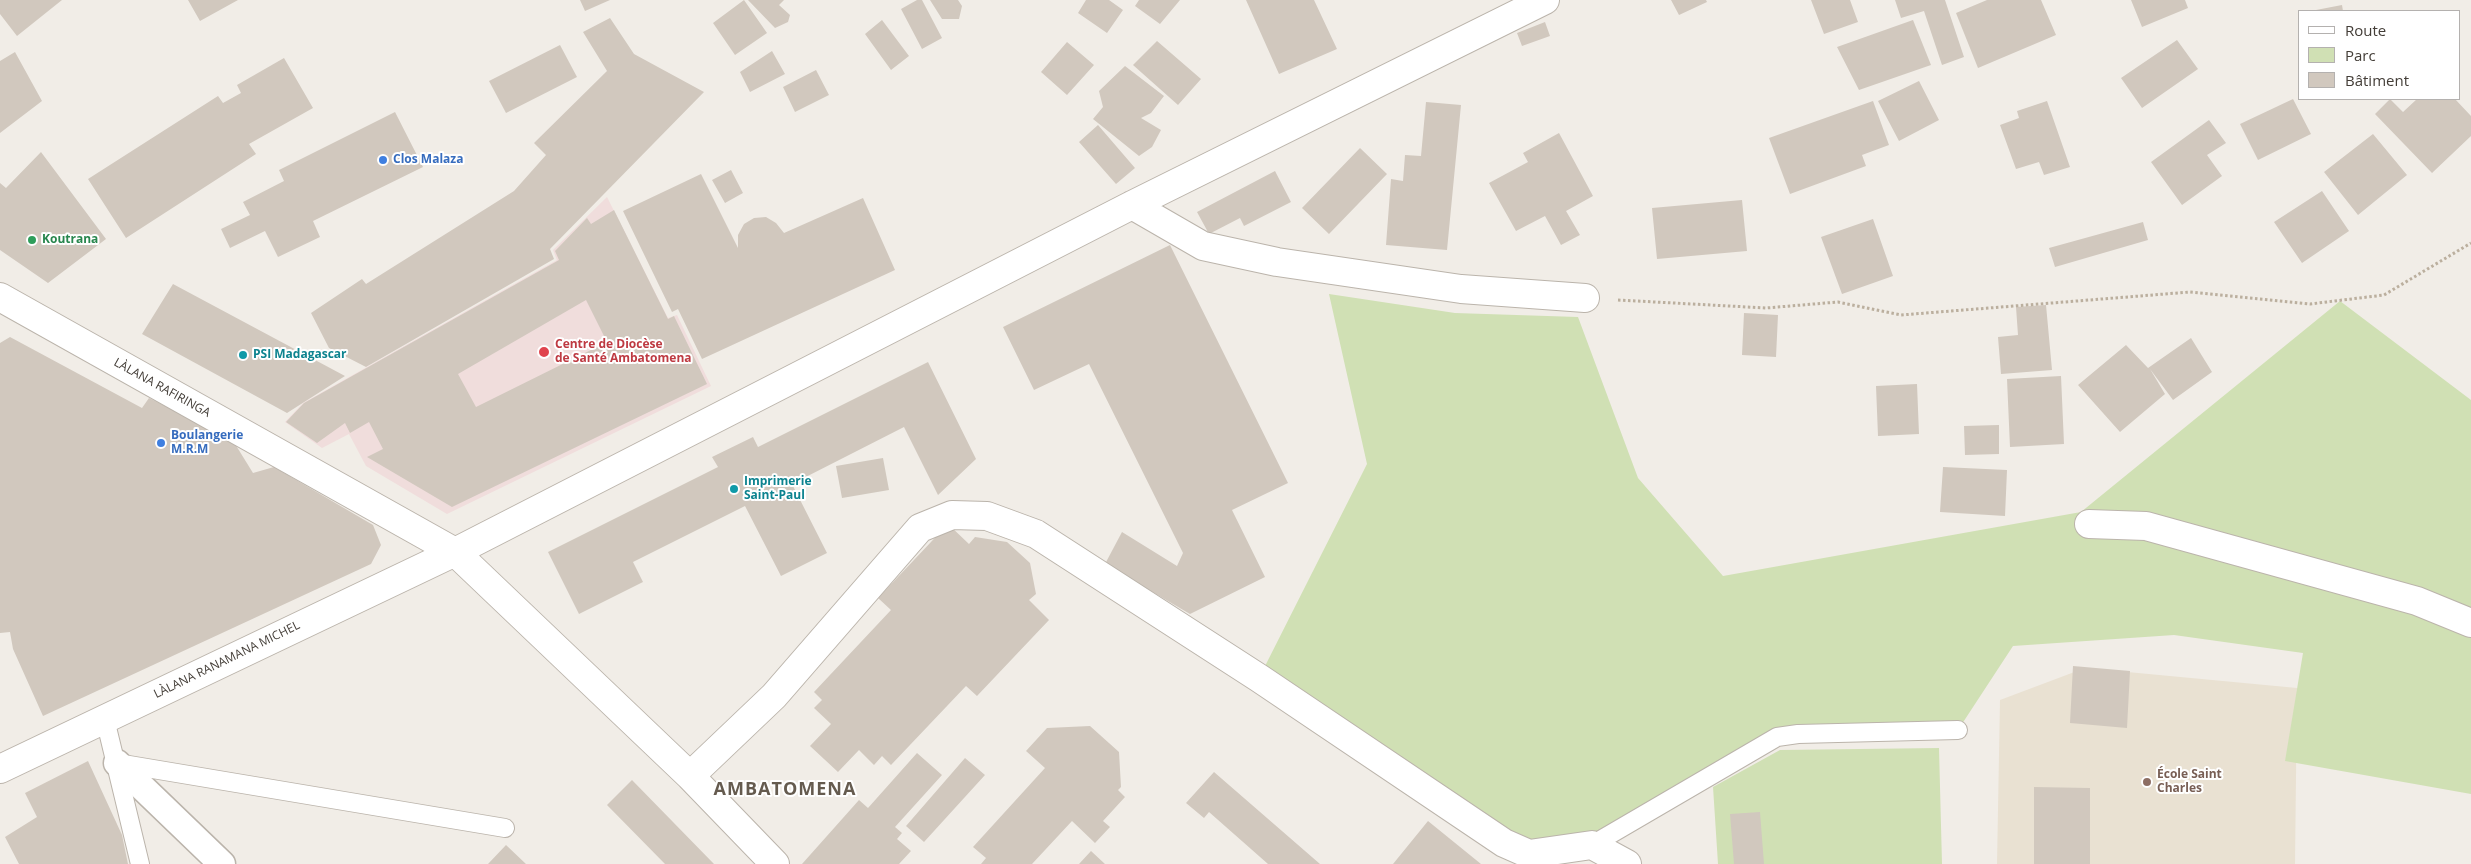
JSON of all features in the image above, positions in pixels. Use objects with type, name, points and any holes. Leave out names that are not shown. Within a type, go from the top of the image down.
[{"type":"street","name":"LÀLANA RANAMANA MICHEL","points":[[0,769],[455,552],[1132,205],[1545,0]]},
{"type":"street","points":[[1132,205],[1203,246],[1277,262],[1461,289],[1585,298]]},
{"type":"street","name":"LÀLANA RAFIRINGA","points":[[0,297],[455,552],[690,776],[775,864]]},
{"type":"street","points":[[690,776],[774,696],[920,528],[952,515],[987,516],[1036,534],[1259,678],[1504,843],[1535,859],[1592,845],[1627,864]]},
{"type":"street","points":[[2089,524],[2146,526],[2417,600],[2471,623]]},
{"type":"street","points":[[117,763],[222,864]]},
{"type":"lane","points":[[105,719],[140,864]]},
{"type":"lane","points":[[1592,845],[1777,737],[1798,734],[1958,730]]},
{"type":"lane","points":[[117,763],[505,828]]},
{"type":"path","points":[[1585,298],[1766,308],[1838,302],[1901,315],[2190,292],[2310,304],[2384,295],[2471,243]]},
{"type":"shaded area","name":"Centre de Diocèse de Santé Ambatomena","points":[[607,197],[668,318],[677,315],[711,386],[447,514],[366,466],[349,434],[322,448],[285,422],[303,403],[557,260],[553,250]]},
{"type":"shaded area","name":"École Saint Charles","points":[[2085,668],[2297,688],[2295,864],[1997,864],[2000,700]]},
{"type":"green space","points":[[1329,294],[1455,313],[1578,317],[1638,478],[1723,576],[2081,512],[2340,301],[2471,400],[2471,794],[2285,761],[2303,653],[2174,635],[2013,646],[1958,730],[1800,734],[1592,845],[1529,854],[1259,678],[1367,464]]},
{"type":"green space","points":[[1939,748],[1942,864],[1718,864],[1713,787],[1780,750]]},
{"type":"building","points":[[0,0],[62,0],[17,36],[0,14]]},
{"type":"building","points":[[188,0],[238,0],[200,21]]},
{"type":"building","points":[[580,0],[610,0],[585,11]]},
{"type":"building","points":[[744,0],[767,33],[735,55],[713,23]]},
{"type":"building","points":[[748,0],[784,0],[779,5],[790,15],[788,22],[775,28]]},
{"type":"building","points":[[917,0],[922,0],[942,38],[922,49],[901,9]]},
{"type":"building","points":[[930,0],[958,0],[962,6],[959,19],[942,19]]},
{"type":"building","points":[[1086,0],[1109,0],[1123,10],[1107,33],[1078,13]]},
{"type":"building","points":[[1139,0],[1180,0],[1160,24],[1135,6]]},
{"type":"building","points":[[1246,0],[1314,0],[1337,49],[1279,74]]},
{"type":"building","points":[[1671,0],[1706,0],[1707,2],[1679,15]]},
{"type":"building","points":[[1811,0],[1850,0],[1858,22],[1824,34]]},
{"type":"building","points":[[1895,0],[1945,0],[1964,57],[1942,65],[1924,11],[1901,18]]},
{"type":"building","points":[[1987,0],[2041,0],[2056,35],[1978,68],[1956,13]]},
{"type":"building","points":[[2131,0],[2185,0],[2188,8],[2142,27]]},
{"type":"building","points":[[2342,5],[2343,10],[2316,10]]},
{"type":"building","points":[[610,18],[634,54],[704,92],[550,249],[554,259],[366,367],[329,348],[311,313],[362,279],[366,284],[514,191],[546,155],[534,143],[607,71],[583,32]]},
{"type":"building","points":[[882,20],[909,56],[891,70],[865,34]]},
{"type":"building","points":[[1913,20],[1931,65],[1859,90],[1837,47]]},
{"type":"building","points":[[1545,22],[1550,36],[1522,46],[1517,33]]},
{"type":"building","points":[[2177,40],[2198,69],[2142,108],[2121,78]]},
{"type":"building","points":[[1157,41],[1201,79],[1178,105],[1133,65]]},
{"type":"building","points":[[1067,42],[1094,65],[1067,95],[1041,72]]},
{"type":"building","points":[[560,45],[577,77],[506,113],[489,81]]},
{"type":"building","points":[[772,51],[785,74],[750,92],[740,72]]},
{"type":"building","points":[[15,52],[42,101],[0,133],[0,61]]},
{"type":"building","points":[[284,58],[313,108],[249,144],[256,154],[126,238],[88,179],[218,96],[223,103],[241,93],[237,85]]},
{"type":"building","points":[[1125,66],[1164,96],[1151,113],[1141,118],[1161,130],[1152,147],[1139,156],[1093,119],[1103,107],[1099,91]]},
{"type":"building","points":[[816,70],[829,95],[795,112],[783,87]]},
{"type":"building","points":[[1919,81],[1939,120],[1899,141],[1878,101]]},
{"type":"building","points":[[2293,99],[2311,134],[2258,160],[2240,124]]},
{"type":"building","points":[[2389,100],[2403,112],[2416,100],[2456,100],[2471,116],[2471,136],[2432,173],[2375,114]]},
{"type":"building","points":[[1873,101],[1889,145],[1862,155],[1866,166],[1790,194],[1769,138]]},
{"type":"building","points":[[2047,101],[2070,167],[2044,175],[2039,162],[2016,169],[2000,125],[2019,118],[2017,111]]},
{"type":"building","points":[[1426,102],[1461,105],[1447,250],[1386,245],[1391,179],[1403,181],[1405,155],[1421,156]]},
{"type":"building","points":[[395,112],[423,167],[313,221],[320,237],[278,257],[265,231],[230,248],[221,229],[250,215],[243,202],[284,181],[279,170]]},
{"type":"building","points":[[2209,120],[2226,143],[2207,155],[2222,176],[2182,205],[2151,162]]},
{"type":"building","points":[[1098,125],[1135,168],[1116,184],[1079,142]]},
{"type":"building","points":[[1559,133],[1593,196],[1566,211],[1580,235],[1561,245],[1545,216],[1516,231],[1489,183],[1528,162],[1523,153]]},
{"type":"building","points":[[2373,134],[2407,175],[2358,215],[2324,172]]},
{"type":"building","points":[[1360,148],[1387,174],[1329,234],[1302,208]]},
{"type":"building","points":[[41,152],[106,239],[48,283],[0,250],[0,183],[6,188]]},
{"type":"building","points":[[731,170],[743,193],[725,203],[712,180]]},
{"type":"building","points":[[1275,171],[1291,202],[1244,226],[1240,218],[1209,234],[1197,212]]},
{"type":"building","points":[[701,174],[738,248],[738,235],[744,224],[754,218],[766,217],[776,223],[784,233],[863,198],[895,270],[702,359],[678,309],[672,312],[623,211]]},
{"type":"building","points":[[2322,191],[2349,231],[2302,263],[2274,222]]},
{"type":"building","points":[[1742,200],[1747,251],[1657,259],[1652,208]]},
{"type":"building","name":"Centre de Diocèse de Santé Ambatomena","points":[[614,210],[668,319],[674,316],[707,384],[452,507],[367,457],[383,449],[369,422],[350,433],[345,423],[317,443],[286,422],[304,403],[559,260],[555,251],[587,218],[591,224]],"holes":[[[586,300],[607,342],[476,407],[458,374]]]},
{"type":"building","points":[[1873,219],[1893,276],[1842,294],[1821,237]]},
{"type":"building","points":[[2143,222],[2148,240],[2055,267],[2049,248]]},
{"type":"building","points":[[1170,245],[1288,483],[1232,510],[1265,577],[1190,614],[1105,564],[1122,532],[1177,566],[1183,553],[1089,364],[1034,390],[1003,327]]},
{"type":"building","name":"PSI Madagascar","points":[[173,284],[345,376],[287,413],[142,334]]},
{"type":"building","points":[[2046,305],[2052,370],[2001,374],[1998,337],[2018,335],[2016,307]]},
{"type":"building","points":[[1744,313],[1778,315],[1776,357],[1742,355]]},
{"type":"building","points":[[10,337],[142,408],[149,398],[232,439],[253,473],[274,467],[373,525],[381,545],[371,564],[43,716],[13,649],[10,632],[0,633],[0,343]]},
{"type":"building","points":[[2191,338],[2212,372],[2173,400],[2150,369],[2165,394],[2120,432],[2078,385],[2126,345],[2148,368]]},
{"type":"building","name":"Imprimerie Saint-Paul","points":[[928,362],[976,459],[938,495],[904,427],[792,484],[827,553],[781,576],[745,506],[633,562],[643,582],[579,614],[548,552],[718,467],[712,457],[753,437],[758,447]]},
{"type":"building","points":[[2061,376],[2064,444],[2010,447],[2007,379]]},
{"type":"building","points":[[1917,384],[1919,434],[1878,436],[1876,386]]},
{"type":"building","points":[[1999,425],[1999,454],[1965,455],[1964,426]]},
{"type":"building","points":[[883,458],[889,490],[842,498],[836,466]]},
{"type":"building","points":[[1943,467],[2007,470],[2005,516],[1940,512]]},
{"type":"building","points":[[948,524],[969,544],[975,537],[1007,542],[1030,563],[1036,594],[1029,600],[1049,620],[977,696],[966,686],[891,765],[882,756],[874,765],[859,750],[838,772],[810,746],[831,724],[814,708],[822,700],[814,692],[891,610],[878,598]]},
{"type":"building","points":[[2073,666],[2130,671],[2127,728],[2070,723]]},
{"type":"building","points":[[1090,726],[1119,752],[1121,787],[1118,790],[1125,797],[1103,821],[1110,827],[1095,843],[1072,821],[1032,864],[981,864],[986,858],[973,847],[1045,768],[1026,751],[1047,728]]},
{"type":"building","points":[[917,753],[942,775],[895,827],[902,833],[897,839],[911,851],[899,864],[802,864],[859,800],[868,808]]},
{"type":"building","points":[[965,758],[985,775],[924,842],[906,826]]},
{"type":"building","points":[[88,761],[122,835],[128,864],[19,864],[5,837],[37,817],[25,793]]},
{"type":"building","points":[[1214,772],[1320,864],[1268,864],[1209,812],[1204,818],[1186,803]]},
{"type":"building","points":[[632,780],[714,864],[665,864],[607,805]]},
{"type":"building","points":[[2034,787],[2090,788],[2090,864],[2034,864]]},
{"type":"building","points":[[1760,812],[1764,864],[1734,864],[1730,814]]},
{"type":"building","points":[[1428,821],[1481,864],[1393,864]]},
{"type":"building","points":[[506,845],[526,864],[488,864]]},
{"type":"building","points":[[1091,851],[1105,864],[1079,864]]},
{"type":"place","name":"Clos Malaza","points":[[383,160]]},
{"type":"place","name":"Koutrana","points":[[32,240]]},
{"type":"place","name":"Centre de Diocèse de Santé Ambatomena","points":[[544,352]]},
{"type":"place","name":"PSI Madagascar","points":[[243,355]]},
{"type":"place","name":"Boulangerie M.R.M","points":[[161,443]]},
{"type":"place","name":"Imprimerie Saint-Paul","points":[[734,489]]},
{"type":"place","name":"École Saint Charles","points":[[2147,782]]},
{"type":"district","name":"AMBATOMENA","points":[[785,790]]}]
